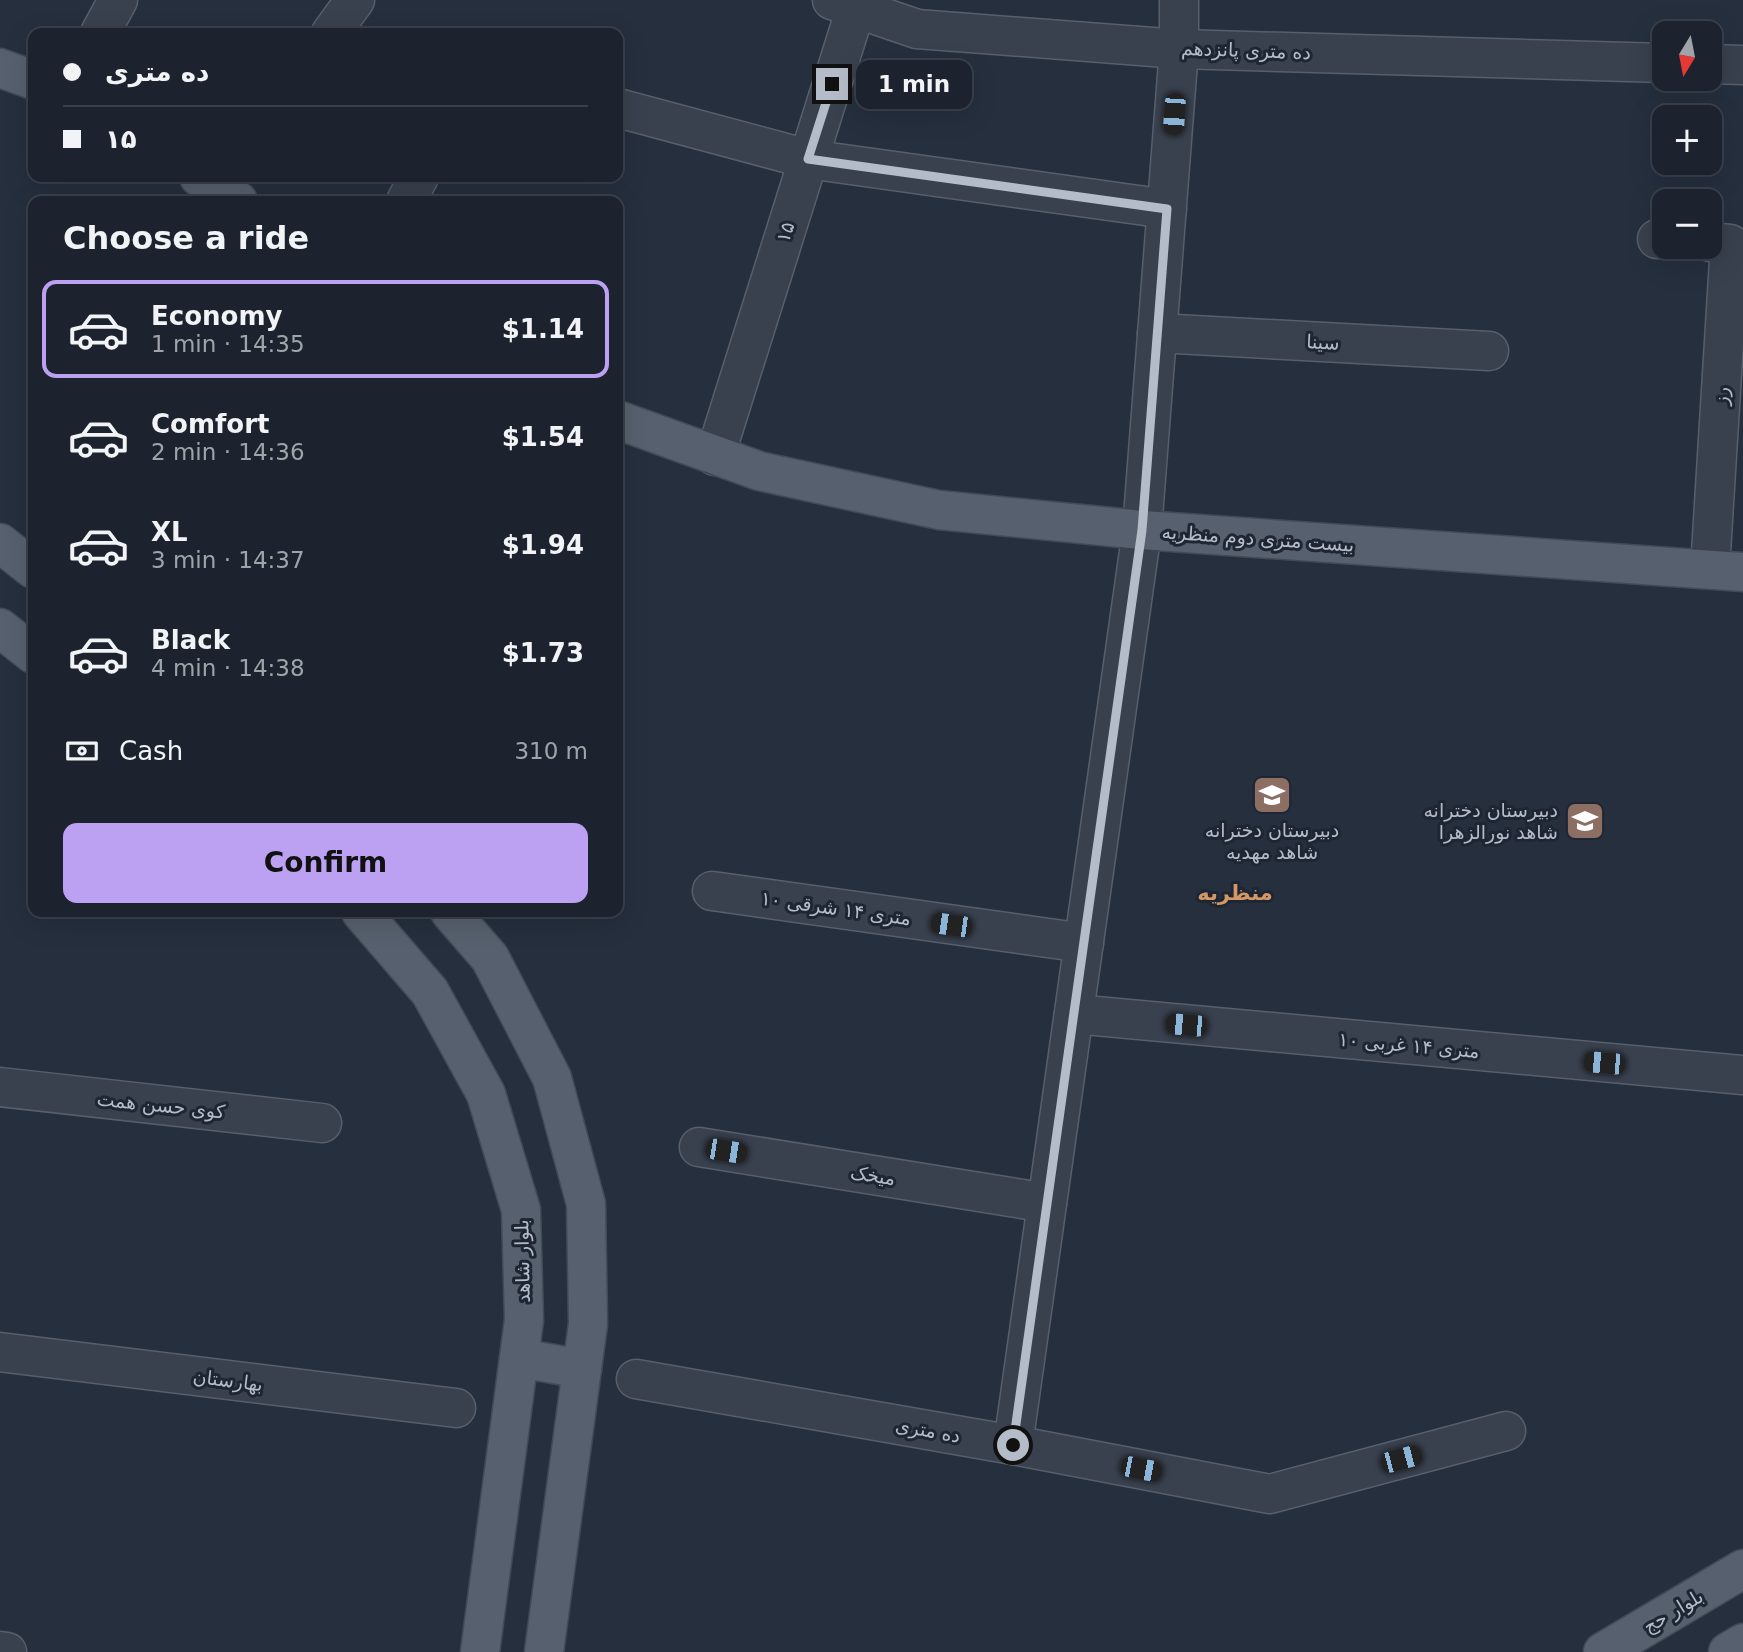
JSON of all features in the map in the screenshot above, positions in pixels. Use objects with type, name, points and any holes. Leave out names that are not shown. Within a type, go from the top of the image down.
[{"type":"main road","points":[[0,68],[28,78]]},
{"type":"main road","points":[[207,182],[230,196]]},
{"type":"main road","name":"بیست متری دوم منظریه","points":[[623,422],[759,471],[939,510],[1142,530],[1727,570]]},
{"type":"main road","points":[[0,543],[28,565]]},
{"type":"main road","points":[[0,628],[28,650]]},
{"type":"main road","name":"بلوار شاهد","points":[[365,917],[430,992],[486,1094],[521,1210],[524,1320],[480,1652]]},
{"type":"main road","points":[[454,917],[490,958],[552,1078],[586,1204],[588,1325],[544,1652]]},
{"type":"main road","points":[[519,1359],[582,1369]]},
{"type":"main road","name":"بلوار حج","points":[[1603,1652],[1743,1569]]},
{"type":"main road","points":[[1728,1652],[1743,1643]]},
{"type":"street","points":[[103,28],[118,0]]},
{"type":"street","points":[[335,28],[355,0]]},
{"type":"street","points":[[1013,1445],[1142,530],[1179,49],[1179,0]]},
{"type":"street","name":"ده متری پانزدهم","points":[[844,4],[917,29],[1179,49],[1652,62]]},
{"type":"street","name":"۱۵","points":[[715,456],[808,159],[844,4]]},
{"type":"street","points":[[1722,64],[1743,65]]},
{"type":"street","points":[[623,109],[808,159],[1167,209]]},
{"type":"street","name":"رز","points":[[1722,243],[1730,244],[1732,391],[1727,570]]},
{"type":"street","name":"سینا","points":[[1157,333],[1489,351]]},
{"type":"street","name":"۱۰ متری ۱۴ شرقی","points":[[712,891],[1084,943]]},
{"type":"street","name":"۱۰ متری ۱۴ غربی","points":[[1074,1014],[1743,1075]]},
{"type":"street","name":"کوی حسن همت","points":[[0,1087],[322,1123]]},
{"type":"street","name":"میخک","points":[[699,1147],[1047,1203]]},
{"type":"street","name":"بهارستان","points":[[0,1352],[456,1408]]},
{"type":"street","name":"ده متری","points":[[636,1378],[1270,1494],[1506,1432]]},
{"type":"street","points":[[0,1651],[7,1652]]},
{"type":"place","name":"دبیرستان دخترانه شاهد مهدیه","points":[[1272,795]]},
{"type":"place","name":"دبیرستان دخترانه شاهد نورالزهرا","points":[[1585,821]]},
{"type":"district","name":"منظریه","points":[[1235,893]]},
{"type":"route","points":[[832,84],[808,159],[1167,209],[1142,530],[1013,1445]]}]
